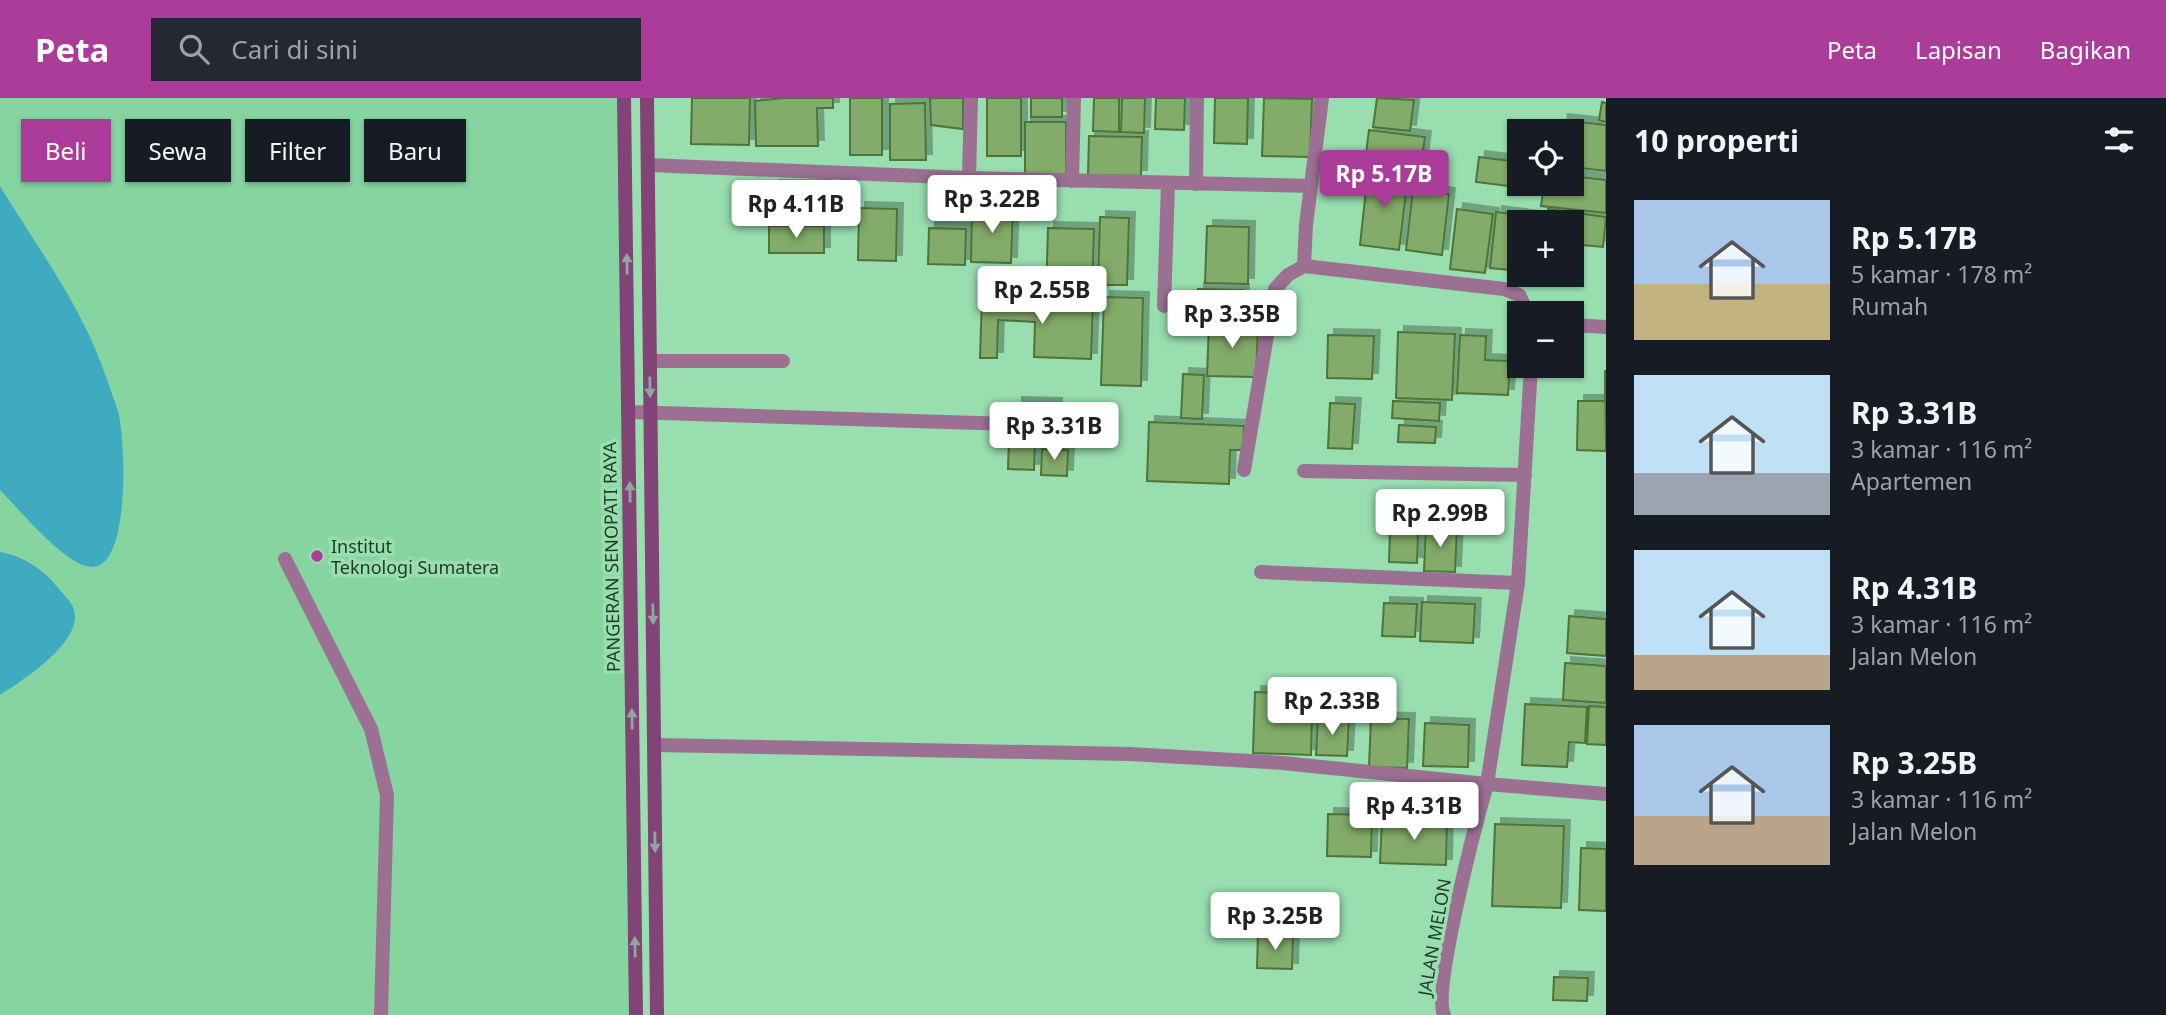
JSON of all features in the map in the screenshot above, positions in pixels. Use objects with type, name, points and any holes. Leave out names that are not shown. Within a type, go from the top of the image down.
[{"type":"street","name":"PANGERAN SENOPATI RAYA","points":[[624,98],[636,1015]]},
{"type":"street","points":[[647,98],[657,1015]]},
{"type":"street","points":[[969,178],[971,98]]},
{"type":"street","points":[[1072,181],[1074,98]]},
{"type":"street","points":[[1196,184],[1197,98]]},
{"type":"street","points":[[1304,266],[1322,98]]},
{"type":"street","points":[[648,165],[969,178],[1311,186]]},
{"type":"street","points":[[1164,306],[1168,184]]},
{"type":"street","points":[[1244,470],[1275,289],[1288,275],[1304,266],[1504,289],[1519,295],[1522,301]]},
{"type":"street","points":[[1584,326],[1606,327]]},
{"type":"street","points":[[650,361],[783,361]]},
{"type":"street","name":"JALAN MELON","points":[[1444,1015],[1441,994],[1456,908],[1487,784],[1518,583],[1530,378]]},
{"type":"street","points":[[629,412],[1040,425]]},
{"type":"street","points":[[1304,471],[1525,475]]},
{"type":"street","points":[[285,559],[371,729],[387,794],[381,1015]]},
{"type":"street","points":[[1261,572],[1518,583]]},
{"type":"street","points":[[654,745],[1130,754],[1283,763],[1606,794]]},
{"type":"shaded area","name":"Institut Teknologi Sumatera","points":[[0,98],[629,98],[641,1015],[0,1015]]},
{"type":"water","points":[[0,186],[79,314],[117,408],[123,469],[120,523],[114,545],[105,561],[93,567],[82,565],[57,548],[0,490]]},
{"type":"water","points":[[0,552],[24,560],[53,581],[71,604],[74,622],[61,647],[49,659],[0,695]]},
{"type":"building","points":[[692,98],[750,98],[749,145],[691,144]]},
{"type":"building","points":[[833,98],[833,108],[817,108],[818,146],[756,146],[755,101]]},
{"type":"building","points":[[850,98],[882,98],[882,155],[850,155]]},
{"type":"building","points":[[930,98],[963,98],[963,129],[931,125]]},
{"type":"building","points":[[987,98],[1021,98],[1021,156],[987,156]]},
{"type":"building","points":[[1031,98],[1062,98],[1062,117],[1031,117]]},
{"type":"building","points":[[1094,98],[1119,98],[1119,132],[1093,131]]},
{"type":"building","points":[[1122,98],[1145,98],[1144,133],[1121,132]]},
{"type":"building","points":[[1156,98],[1185,98],[1184,130],[1155,129]]},
{"type":"building","points":[[1215,98],[1248,98],[1247,144],[1214,143]]},
{"type":"building","points":[[1264,98],[1312,99],[1310,157],[1262,156]]},
{"type":"building","points":[[1377,98],[1414,100],[1410,131],[1373,127]]},
{"type":"building","points":[[1602,102],[1606,103],[1606,122],[1599,120]]},
{"type":"building","points":[[925,103],[926,160],[890,160],[890,104]]},
{"type":"building","points":[[1025,122],[1066,122],[1066,175],[1025,175]]},
{"type":"building","points":[[1584,122],[1606,125],[1606,171],[1584,168]]},
{"type":"building","points":[[1369,130],[1425,137],[1420,174],[1364,168]]},
{"type":"building","points":[[1089,136],[1142,137],[1141,176],[1088,175]]},
{"type":"building","points":[[1479,157],[1507,160],[1507,186],[1476,182]]},
{"type":"building","points":[[1368,171],[1408,176],[1399,250],[1360,245]]},
{"type":"building","points":[[1584,177],[1606,180],[1606,213],[1541,206],[1542,196],[1584,196]]},
{"type":"building","points":[[773,186],[825,186],[825,217],[773,217]]},
{"type":"building","points":[[1413,190],[1449,194],[1442,255],[1406,250]]},
{"type":"building","points":[[972,207],[1013,208],[1011,263],[971,262]]},
{"type":"building","points":[[859,208],[897,209],[896,261],[858,260]]},
{"type":"building","points":[[1457,209],[1493,214],[1485,273],[1450,269]]},
{"type":"building","points":[[1496,212],[1507,213],[1507,270],[1490,268]]},
{"type":"building","points":[[1584,214],[1606,217],[1603,247],[1584,245]]},
{"type":"building","points":[[1100,217],[1129,218],[1127,285],[1098,285]]},
{"type":"building","points":[[769,226],[824,226],[824,253],[769,253]]},
{"type":"building","points":[[1207,226],[1249,227],[1248,284],[1205,283]]},
{"type":"building","points":[[929,228],[966,229],[965,265],[928,264]]},
{"type":"building","points":[[1048,228],[1094,229],[1092,296],[1046,295]]},
{"type":"building","points":[[1198,289],[1243,290],[1242,318],[1197,316]]},
{"type":"building","points":[[1104,297],[1143,298],[1141,386],[1101,385]]},
{"type":"building","points":[[982,298],[1093,301],[1091,359],[1034,357],[1035,322],[998,320],[997,358],[980,358]]},
{"type":"building","points":[[1209,323],[1258,325],[1256,377],[1207,376]]},
{"type":"building","points":[[1398,332],[1455,334],[1452,400],[1396,398]]},
{"type":"building","points":[[1328,335],[1374,336],[1372,379],[1327,378]]},
{"type":"building","points":[[1460,335],[1486,336],[1485,360],[1507,361],[1508,395],[1457,393]]},
{"type":"building","points":[[1605,370],[1606,451],[1577,450],[1578,401],[1605,401]]},
{"type":"building","points":[[1183,374],[1204,375],[1202,419],[1181,418]]},
{"type":"building","points":[[1393,401],[1440,403],[1439,421],[1392,418]]},
{"type":"building","points":[[1016,403],[1056,404],[1055,418],[1016,416]]},
{"type":"building","points":[[1330,403],[1355,404],[1352,449],[1328,448]]},
{"type":"building","points":[[1149,422],[1244,426],[1243,450],[1230,450],[1229,484],[1147,481]]},
{"type":"building","points":[[1399,425],[1436,427],[1435,443],[1398,442]]},
{"type":"building","points":[[1009,439],[1035,440],[1034,470],[1008,469]]},
{"type":"building","points":[[1042,449],[1068,450],[1067,476],[1041,475]]},
{"type":"building","points":[[1426,525],[1457,527],[1455,572],[1424,571]]},
{"type":"building","points":[[1390,532],[1418,533],[1417,563],[1389,562]]},
{"type":"building","points":[[1422,602],[1475,604],[1473,643],[1420,641]]},
{"type":"building","points":[[1384,603],[1417,604],[1415,637],[1382,636]]},
{"type":"building","points":[[1569,616],[1606,619],[1606,656],[1567,653]]},
{"type":"building","points":[[1565,663],[1606,666],[1606,703],[1563,700]]},
{"type":"building","points":[[1255,692],[1302,694],[1301,715],[1312,716],[1311,755],[1253,753]]},
{"type":"building","points":[[1525,704],[1587,707],[1585,743],[1569,742],[1567,767],[1522,765]]},
{"type":"building","points":[[1589,706],[1606,707],[1606,745],[1587,744]]},
{"type":"building","points":[[1318,718],[1349,719],[1347,756],[1316,755]]},
{"type":"building","points":[[1371,718],[1409,719],[1407,768],[1369,767]]},
{"type":"building","points":[[1425,723],[1469,725],[1468,767],[1423,766]]},
{"type":"building","points":[[1328,814],[1372,815],[1371,857],[1327,856]]},
{"type":"building","points":[[1382,818],[1447,820],[1446,865],[1380,863]]},
{"type":"building","points":[[1495,824],[1564,826],[1561,908],[1492,906]]},
{"type":"building","points":[[1581,848],[1606,849],[1606,911],[1579,910]]},
{"type":"building","points":[[1258,934],[1293,936],[1292,969],[1257,968]]},
{"type":"building","points":[[1554,977],[1588,978],[1587,1001],[1553,1000]]},
{"type":"place","name":"Institut Teknologi Sumatera","points":[[317,556]]}]
